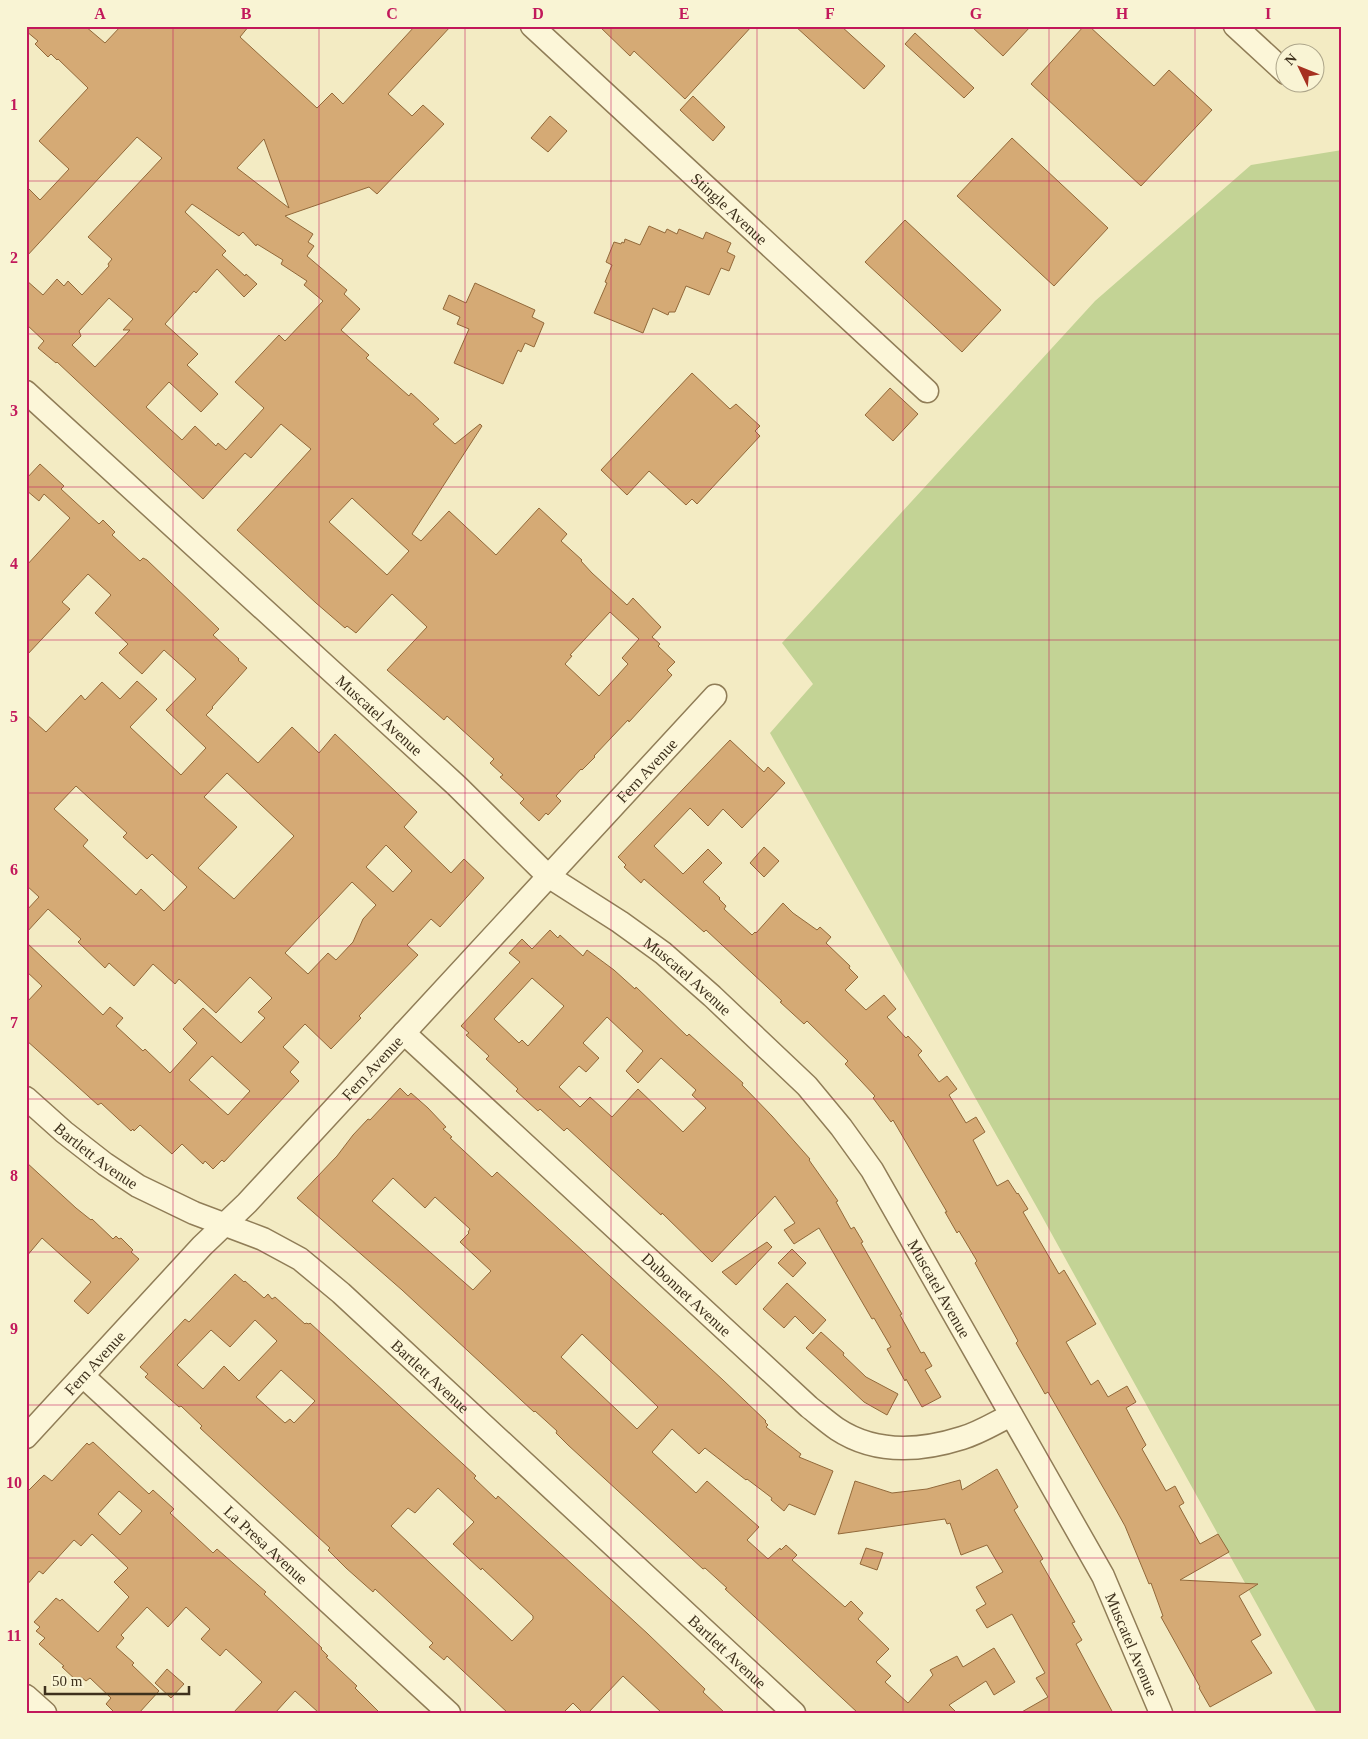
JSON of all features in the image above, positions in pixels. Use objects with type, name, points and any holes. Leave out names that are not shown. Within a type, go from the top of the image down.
[{"type":"street","name":"Stingle Avenue","points":[[532,26],[927,391]]},
{"type":"street","points":[[1235,26],[1276,64]]},
{"type":"street","name":"Muscatel Avenue","points":[[26,392],[457,786],[548,876],[620,922],[663,953],[712,996],[807,1086],[841,1126],[872,1170],[1103,1576],[1161,1713]]},
{"type":"street","name":"Fern Avenue","points":[[26,1437],[716,696]]},
{"type":"street","name":"Dubonnet Avenue","points":[[404,1032],[809,1407],[838,1430],[867,1442],[894,1449],[926,1448],[964,1438],[1011,1415]]},
{"type":"street","name":"Bartlett Avenue","points":[[26,1098],[77,1143],[138,1186],[194,1213],[258,1237],[300,1260],[341,1293],[794,1713]]},
{"type":"street","name":"La Presa Avenue","points":[[83,1376],[448,1713]]},
{"type":"street","points":[[26,1696],[45,1713]]},
{"type":"green space","points":[[1342,150],[1342,1713],[1317,1713],[1039,1211],[770,733],[813,684],[782,643],[1095,301],[1251,165]]},
{"type":"building","points":[[26,26],[85,26],[105,43],[121,26],[249,26],[240,37],[317,108],[332,93],[343,104],[415,26],[451,26],[388,94],[412,116],[423,105],[444,124],[377,194],[369,187],[285,216],[313,234],[308,242],[314,246],[307,256],[347,290],[344,294],[360,309],[341,330],[369,355],[366,358],[409,396],[411,393],[439,419],[433,424],[455,444],[480,424],[482,426],[412,534],[421,541],[449,511],[496,555],[539,508],[567,534],[561,541],[582,560],[592,573],[627,605],[633,598],[661,627],[652,637],[660,644],[658,646],[675,662],[667,670],[672,675],[556,796],[561,801],[548,815],[546,813],[539,821],[520,803],[524,799],[500,777],[503,775],[490,763],[494,759],[447,716],[444,720],[387,670],[427,627],[392,594],[356,633],[347,626],[345,628],[237,530],[311,449],[281,424],[251,458],[245,453],[203,499],[57,362],[38,348],[44,341],[26,324],[26,280],[43,295],[57,279],[64,286],[68,281],[82,295],[109,266],[108,264],[112,259],[88,237],[162,158],[137,137],[26,257],[26,186],[40,200],[69,169],[39,141],[88,88],[58,59],[51,54],[48,57],[35,44],[38,41],[26,31]],"holes":[[[264,139],[289,208],[237,168]],[[192,204],[239,236],[243,232],[256,246],[257,244],[283,260],[281,264],[307,281],[304,285],[323,301],[285,341],[279,335],[235,382],[264,408],[226,450],[218,443],[216,446],[195,426],[182,440],[146,407],[169,382],[201,412],[218,394],[187,365],[198,354],[165,324],[194,291],[196,293],[217,269],[244,297],[257,284],[222,255],[226,251],[185,212]],[[109,298],[133,319],[123,330],[130,330],[95,367],[72,345],[81,336],[79,331]],[[352,498],[409,551],[387,575],[329,522]],[[610,612],[639,639],[622,658],[628,664],[599,696],[565,664],[572,656],[570,655]]]},
{"type":"building","points":[[599,26],[752,26],[685,99],[634,51],[630,56]]},
{"type":"building","points":[[795,26],[841,26],[885,66],[864,89]]},
{"type":"building","points":[[971,26],[1031,26],[1003,56]]},
{"type":"building","points":[[1084,26],[1089,26],[1154,86],[1169,70],[1212,110],[1141,186],[1031,84]]},
{"type":"building","points":[[915,33],[974,88],[964,98],[905,44]]},
{"type":"building","points":[[693,96],[725,127],[713,141],[680,110]]},
{"type":"building","points":[[550,116],[567,131],[548,152],[531,138]]},
{"type":"building","points":[[1012,138],[1108,228],[1054,286],[957,196]]},
{"type":"building","points":[[905,220],[1001,310],[962,352],[865,262]]},
{"type":"building","points":[[649,226],[665,233],[667,229],[677,234],[679,229],[703,239],[706,232],[731,243],[727,252],[735,256],[729,271],[721,268],[709,295],[686,286],[675,312],[669,312],[668,315],[653,308],[643,333],[594,313],[607,283],[605,282],[612,265],[606,262],[614,242],[621,244],[622,242],[624,243],[625,239],[640,245]]},
{"type":"building","points":[[475,283],[535,310],[532,317],[544,323],[534,347],[525,343],[521,352],[518,350],[503,384],[454,363],[469,329],[457,324],[460,317],[443,309],[449,295],[466,303]]},
{"type":"building","points":[[692,373],[730,409],[736,404],[760,426],[755,431],[760,436],[697,504],[692,499],[686,505],[649,471],[627,495],[601,470]]},
{"type":"building","points":[[890,388],[918,414],[893,441],[865,415]]},
{"type":"building","points":[[40,464],[64,486],[61,489],[99,524],[103,520],[115,532],[112,535],[140,561],[143,558],[147,560],[219,629],[213,635],[247,668],[206,715],[258,763],[292,727],[319,753],[335,734],[417,812],[404,827],[451,873],[464,859],[484,878],[440,927],[431,919],[407,945],[418,955],[359,1016],[361,1018],[331,1049],[305,1024],[283,1047],[299,1062],[290,1072],[299,1081],[224,1162],[222,1160],[213,1169],[205,1161],[203,1164],[182,1144],[172,1154],[140,1125],[134,1131],[133,1129],[131,1131],[101,1103],[98,1105],[26,1040],[26,1003],[42,986],[26,971],[26,942],[103,1015],[110,1007],[123,1018],[116,1026],[143,1051],[145,1049],[170,1073],[197,1043],[183,1029],[203,1008],[241,1043],[265,1018],[258,1012],[272,998],[250,977],[216,1013],[179,979],[175,984],[153,964],[134,986],[109,963],[105,968],[78,942],[81,939],[48,909],[26,933],[26,911],[39,897],[26,885],[26,714],[46,732],[81,695],[85,700],[102,682],[120,699],[137,681],[157,699],[130,727],[181,775],[206,748],[166,710],[196,679],[164,650],[142,674],[119,653],[128,644],[95,613],[111,595],[88,574],[62,602],[70,609],[26,656],[26,566],[70,518],[44,494],[39,501],[26,490],[26,479]],"holes":[[[227,773],[294,836],[234,899],[198,868],[237,827],[204,797]],[[76,786],[127,833],[123,837],[147,859],[152,854],[187,887],[164,911],[141,889],[136,895],[83,846],[88,840],[54,809]],[[386,845],[412,871],[393,892],[366,867]],[[352,882],[376,905],[363,919],[353,942],[336,960],[328,953],[308,974],[285,953]],[[212,1056],[250,1091],[228,1115],[189,1080]]]},
{"type":"building","points":[[730,740],[764,772],[768,767],[785,783],[742,828],[723,809],[708,826],[690,808],[654,846],[683,874],[708,849],[722,863],[703,882],[720,898],[726,906],[724,909],[752,935],[783,903],[793,913],[817,930],[820,927],[831,937],[826,943],[850,966],[849,968],[858,977],[845,990],[866,1010],[884,995],[896,1009],[887,1017],[906,1038],[908,1036],[922,1051],[918,1055],[939,1082],[947,1076],[957,1089],[949,1095],[966,1123],[976,1117],[985,1132],[973,1140],[997,1186],[1008,1180],[1018,1193],[1028,1209],[1023,1212],[1059,1274],[1064,1270],[1096,1324],[1066,1342],[1091,1385],[1098,1380],[1108,1397],[1127,1386],[1136,1402],[1126,1408],[1146,1445],[1142,1449],[1166,1491],[1175,1486],[1184,1503],[1179,1506],[1200,1544],[1218,1534],[1229,1552],[1180,1580],[1258,1584],[1239,1596],[1261,1635],[1251,1641],[1272,1673],[1210,1707],[1161,1617],[1163,1616],[1151,1583],[1149,1584],[1125,1526],[1048,1392],[1045,1394],[1016,1343],[1018,1341],[975,1263],[977,1261],[959,1231],[957,1233],[945,1212],[947,1212],[893,1120],[891,1122],[873,1098],[875,1096],[845,1064],[848,1061],[807,1021],[804,1024],[706,930],[704,932],[644,879],[641,883],[624,867],[626,865],[618,857]]},
{"type":"building","points":[[764,847],[779,861],[764,877],[750,863]]},
{"type":"building","points":[[550,930],[558,938],[560,935],[583,956],[587,950],[614,970],[635,989],[636,987],[687,1036],[689,1034],[743,1083],[742,1085],[810,1159],[838,1201],[836,1202],[851,1229],[854,1227],[863,1242],[861,1243],[902,1314],[900,1315],[921,1353],[924,1352],[932,1366],[925,1370],[941,1397],[922,1407],[887,1349],[891,1347],[874,1318],[872,1319],[819,1228],[794,1244],[784,1230],[795,1223],[775,1196],[712,1262],[662,1213],[661,1215],[567,1128],[564,1131],[540,1109],[538,1111],[486,1059],[489,1056],[466,1035],[469,1033],[461,1026],[520,962],[509,953],[522,939],[532,949]],"holes":[[[532,978],[564,1006],[528,1046],[522,1040],[519,1043],[494,1019]],[[607,1017],[643,1051],[626,1071],[638,1083],[661,1058],[696,1090],[692,1095],[706,1108],[683,1132],[638,1089],[612,1117],[590,1097],[580,1107],[559,1087],[579,1066],[586,1072],[599,1058],[583,1043]]]},
{"type":"building","points":[[400,1088],[408,1096],[411,1093],[446,1127],[443,1129],[452,1137],[450,1138],[492,1177],[497,1172],[723,1380],[766,1421],[768,1425],[766,1427],[801,1454],[799,1457],[833,1471],[815,1515],[789,1504],[784,1511],[771,1500],[772,1498],[705,1448],[699,1454],[672,1429],[652,1452],[696,1493],[707,1481],[759,1527],[747,1540],[768,1559],[786,1545],[797,1555],[792,1560],[845,1607],[851,1601],[863,1613],[858,1619],[889,1649],[876,1662],[891,1676],[885,1682],[908,1703],[933,1675],[930,1670],[957,1656],[963,1667],[994,1648],[1015,1682],[994,1695],[986,1681],[949,1705],[957,1713],[858,1713],[725,1589],[727,1588],[705,1568],[703,1569],[568,1445],[556,1433],[557,1431],[402,1290],[297,1198],[337,1156],[353,1135],[368,1119],[370,1120]],"holes":[[[393,1178],[425,1208],[435,1197],[470,1229],[469,1233],[460,1242],[491,1271],[473,1290],[372,1201]],[[582,1334],[658,1407],[637,1429],[561,1357]]]},
{"type":"building","points":[[26,1162],[113,1239],[116,1236],[119,1239],[121,1238],[133,1250],[131,1252],[139,1259],[88,1314],[74,1301],[91,1282],[42,1238],[26,1257]]},
{"type":"building","points":[[767,1242],[772,1247],[736,1285],[722,1272]]},
{"type":"building","points":[[792,1249],[806,1263],[793,1277],[778,1263]]},
{"type":"building","points":[[235,1274],[264,1298],[268,1294],[272,1299],[275,1297],[305,1324],[310,1323],[476,1476],[474,1478],[496,1499],[498,1496],[648,1634],[705,1689],[703,1692],[725,1713],[662,1713],[623,1676],[588,1713],[583,1713],[573,1703],[563,1713],[508,1713],[447,1656],[444,1660],[429,1647],[433,1643],[375,1589],[373,1592],[346,1568],[328,1550],[330,1548],[200,1428],[202,1426],[181,1406],[179,1407],[145,1377],[148,1374],[140,1367],[185,1319],[189,1322]],"holes":[[[255,1320],[277,1341],[239,1381],[224,1366],[203,1389],[177,1365],[211,1330],[230,1347]],[[281,1370],[315,1401],[294,1423],[290,1419],[285,1423],[256,1397]],[[438,1488],[474,1522],[453,1544],[481,1570],[482,1568],[533,1616],[533,1619],[512,1641],[391,1526],[408,1508],[415,1513]]]},
{"type":"building","points":[[787,1283],[826,1320],[813,1334],[795,1316],[784,1328],[763,1309]]},
{"type":"building","points":[[821,1332],[866,1377],[898,1394],[887,1415],[864,1402],[806,1348]]},
{"type":"building","points":[[93,1442],[149,1494],[153,1490],[174,1509],[170,1513],[213,1553],[217,1549],[266,1592],[264,1594],[322,1648],[328,1656],[326,1657],[357,1686],[355,1688],[380,1713],[319,1713],[295,1691],[275,1713],[233,1713],[262,1682],[226,1649],[220,1656],[201,1639],[210,1629],[186,1607],[168,1627],[147,1607],[121,1635],[124,1638],[116,1647],[134,1663],[132,1665],[159,1691],[139,1713],[115,1713],[106,1704],[111,1698],[90,1678],[86,1681],[81,1677],[77,1681],[62,1667],[64,1666],[39,1644],[45,1638],[36,1631],[40,1627],[34,1622],[56,1598],[60,1601],[62,1599],[98,1632],[129,1597],[114,1582],[128,1568],[92,1534],[81,1546],[74,1540],[43,1574],[39,1571],[26,1586],[26,1493],[44,1475],[52,1481],[87,1443],[89,1445]],"holes":[[[119,1491],[142,1511],[120,1535],[98,1514]]]},
{"type":"building","points":[[997,1469],[1018,1507],[1014,1510],[1043,1559],[1040,1561],[1075,1622],[1072,1623],[1082,1640],[1076,1644],[1113,1713],[1020,1713],[1048,1697],[1036,1678],[1045,1673],[1012,1614],[987,1628],[976,1610],[986,1604],[976,1587],[1003,1572],[987,1545],[961,1555],[950,1523],[947,1524],[945,1519],[838,1534],[855,1481],[892,1493],[927,1489],[960,1480],[962,1490]]},
{"type":"building","points":[[866,1548],[883,1553],[877,1570],[860,1564]]},
{"type":"building","points":[[167,1669],[184,1684],[171,1698],[155,1683]]}]
